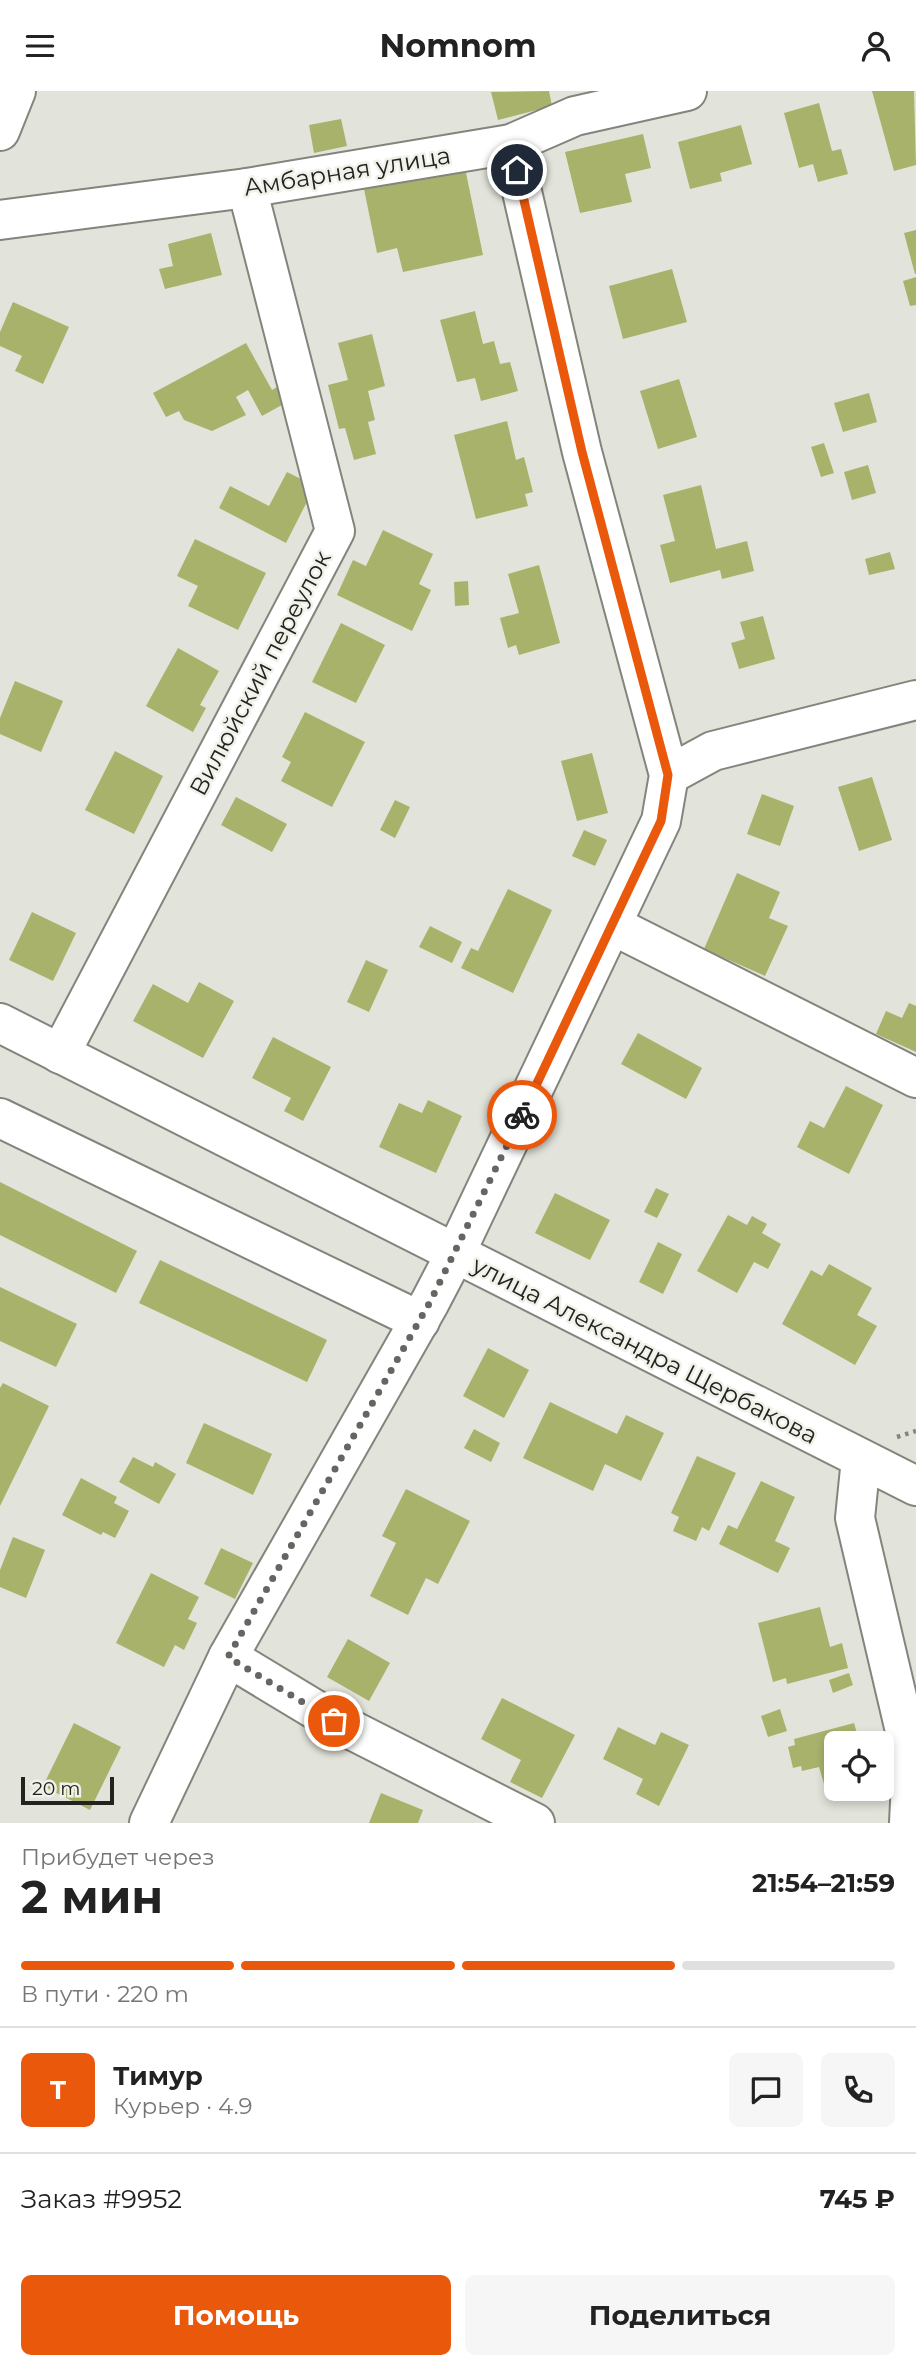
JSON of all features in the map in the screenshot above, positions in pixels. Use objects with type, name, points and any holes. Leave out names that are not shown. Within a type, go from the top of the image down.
[{"type":"street","points":[[0,131],[16,91]]},
{"type":"street","name":"Амбарная улица","points":[[0,221],[247,188],[511,144],[575,116],[687,91]]},
{"type":"street","points":[[149,1823],[228,1657],[456,1254],[661,821],[668,775],[582,452],[511,144]]},
{"type":"street","name":"Вилюйский переулок","points":[[60,1054],[335,531],[247,188]]},
{"type":"street","points":[[668,775],[713,751],[916,700]]},
{"type":"street","points":[[612,925],[916,1079]]},
{"type":"street","name":"улица Александра Щербакова","points":[[0,1023],[916,1486]]},
{"type":"street","points":[[0,1118],[420,1321]]},
{"type":"street","points":[[861,1459],[855,1518],[912,1761],[909,1823]]},
{"type":"street","points":[[228,1657],[334,1721],[535,1823]]},
{"type":"building","points":[[549,91],[552,106],[498,120],[491,92]]},
{"type":"building","points":[[872,91],[914,91],[916,165],[894,171]]},
{"type":"building","points":[[819,103],[832,151],[841,149],[848,174],[818,182],[813,164],[799,168],[784,113]]},
{"type":"building","points":[[341,119],[347,146],[314,153],[309,125]]},
{"type":"building","points":[[741,125],[752,164],[720,173],[722,181],[690,189],[678,142]]},
{"type":"building","points":[[643,134],[651,168],[625,174],[632,202],[580,213],[565,152]]},
{"type":"building","points":[[465,168],[483,255],[403,272],[397,248],[377,253],[364,189]]},
{"type":"building","points":[[916,230],[916,274],[915,274],[904,233]]},
{"type":"building","points":[[211,233],[222,275],[165,289],[159,269],[173,266],[168,244]]},
{"type":"building","points":[[672,269],[687,322],[623,339],[609,286]]},
{"type":"building","points":[[916,277],[916,305],[910,306],[903,281]]},
{"type":"building","points":[[13,302],[69,327],[43,384],[15,371],[22,356],[0,346],[0,332]]},
{"type":"building","points":[[475,311],[483,344],[494,341],[500,364],[510,362],[518,391],[481,401],[475,378],[457,382],[440,320]]},
{"type":"building","points":[[372,334],[385,386],[368,391],[375,420],[368,422],[376,454],[354,460],[345,428],[339,429],[328,385],[348,380],[338,343]]},
{"type":"building","points":[[246,343],[272,390],[282,384],[291,400],[262,416],[248,390],[236,397],[246,415],[212,431],[184,420],[179,411],[166,417],[153,393]]},
{"type":"building","points":[[679,379],[697,437],[658,449],[640,391]]},
{"type":"building","points":[[869,393],[877,422],[843,432],[834,403]]},
{"type":"building","points":[[507,421],[516,460],[524,457],[533,492],[525,494],[528,506],[476,519],[454,435]]},
{"type":"building","points":[[824,443],[834,473],[821,477],[811,447]]},
{"type":"building","points":[[868,465],[876,493],[852,500],[844,472]]},
{"type":"building","points":[[287,472],[315,486],[286,543],[219,508],[230,486],[269,506]]},
{"type":"building","points":[[701,485],[716,549],[747,541],[754,571],[722,579],[720,570],[670,583],[660,545],[675,541],[663,495]]},
{"type":"building","points":[[383,530],[433,554],[419,584],[431,590],[412,631],[337,595],[353,560],[366,566]]},
{"type":"building","points":[[195,539],[266,573],[238,630],[188,606],[198,586],[177,576]]},
{"type":"building","points":[[890,552],[895,569],[869,575],[865,559]]},
{"type":"building","points":[[539,565],[560,643],[519,655],[516,645],[508,648],[500,618],[519,613],[508,574]]},
{"type":"building","points":[[468,581],[469,605],[455,606],[454,582]]},
{"type":"building","points":[[763,616],[775,659],[739,669],[731,643],[745,639],[740,622]]},
{"type":"building","points":[[341,623],[385,645],[356,703],[312,682]]},
{"type":"building","points":[[178,648],[219,671],[200,705],[206,708],[193,732],[146,706]]},
{"type":"building","points":[[15,681],[63,701],[41,752],[0,734],[0,718]]},
{"type":"building","points":[[305,712],[365,742],[332,807],[281,781],[291,762],[282,757]]},
{"type":"building","points":[[115,751],[163,776],[134,834],[85,810]]},
{"type":"building","points":[[592,753],[608,813],[577,821],[561,761]]},
{"type":"building","points":[[872,777],[892,840],[859,851],[838,787]]},
{"type":"building","points":[[762,794],[794,806],[780,846],[747,834]]},
{"type":"building","points":[[236,797],[287,824],[272,852],[221,825]]},
{"type":"building","points":[[395,800],[410,807],[395,838],[380,830]]},
{"type":"building","points":[[584,830],[607,840],[595,866],[572,856]]},
{"type":"building","points":[[737,873],[780,892],[769,918],[788,926],[765,976],[704,949]]},
{"type":"building","points":[[508,889],[552,910],[513,993],[461,968],[471,948],[478,951]]},
{"type":"building","points":[[32,912],[76,933],[53,981],[9,960]]},
{"type":"building","points":[[430,926],[462,942],[452,963],[419,947]]},
{"type":"building","points":[[366,960],[388,970],[369,1012],[347,1002]]},
{"type":"building","points":[[199,982],[234,1001],[203,1058],[133,1021],[153,984],[188,1003]]},
{"type":"building","points":[[909,1003],[916,1006],[916,1052],[876,1034],[886,1011],[902,1018]]},
{"type":"building","points":[[638,1033],[702,1068],[686,1099],[621,1064]]},
{"type":"building","points":[[273,1037],[331,1067],[303,1121],[284,1111],[291,1098],[252,1078]]},
{"type":"building","points":[[846,1086],[883,1105],[849,1174],[797,1147],[810,1121],[824,1128]]},
{"type":"building","points":[[428,1100],[462,1116],[436,1173],[379,1147],[399,1103],[422,1113]]},
{"type":"building","points":[[0,1182],[137,1251],[116,1293],[0,1235]]},
{"type":"building","points":[[656,1188],[669,1194],[657,1218],[644,1212]]},
{"type":"building","points":[[555,1193],[610,1220],[590,1260],[535,1233]]},
{"type":"building","points":[[728,1215],[747,1225],[752,1216],[767,1224],[762,1233],[781,1244],[768,1269],[754,1262],[737,1293],[697,1271]]},
{"type":"building","points":[[658,1242],[682,1254],[663,1294],[639,1282]]},
{"type":"building","points":[[160,1260],[327,1340],[307,1382],[139,1303]]},
{"type":"building","points":[[829,1264],[872,1288],[857,1315],[877,1326],[855,1365],[782,1324],[811,1270],[822,1276]]},
{"type":"building","points":[[0,1287],[77,1324],[56,1367],[0,1341]]},
{"type":"building","points":[[488,1348],[529,1370],[504,1418],[463,1396]]},
{"type":"building","points":[[3,1383],[49,1406],[0,1506],[0,1388]]},
{"type":"building","points":[[550,1402],[617,1434],[626,1415],[664,1433],[641,1481],[605,1464],[593,1491],[523,1458]]},
{"type":"building","points":[[204,1423],[272,1454],[253,1495],[186,1463]]},
{"type":"building","points":[[474,1429],[500,1443],[491,1462],[464,1448]]},
{"type":"building","points":[[697,1456],[736,1473],[709,1531],[702,1527],[696,1541],[673,1531],[679,1517],[671,1513]]},
{"type":"building","points":[[133,1457],[153,1467],[155,1462],[176,1474],[159,1504],[119,1482]]},
{"type":"building","points":[[81,1478],[117,1497],[114,1503],[129,1511],[115,1538],[103,1532],[101,1535],[62,1515]]},
{"type":"building","points":[[761,1481],[795,1497],[775,1541],[790,1548],[778,1573],[719,1544],[728,1525],[737,1529]]},
{"type":"building","points":[[406,1489],[470,1521],[438,1584],[426,1578],[408,1615],[370,1596],[396,1543],[382,1536]]},
{"type":"building","points":[[13,1537],[45,1550],[26,1598],[0,1587],[0,1570]]},
{"type":"building","points":[[221,1548],[253,1563],[235,1599],[204,1584]]},
{"type":"building","points":[[151,1573],[199,1597],[188,1619],[197,1623],[184,1650],[175,1645],[164,1667],[116,1643]]},
{"type":"building","points":[[820,1607],[830,1647],[842,1643],[848,1668],[787,1684],[786,1678],[773,1682],[758,1623]]},
{"type":"building","points":[[348,1639],[390,1663],[369,1701],[327,1677]]},
{"type":"building","points":[[849,1673],[853,1685],[833,1693],[829,1680]]},
{"type":"building","points":[[502,1698],[575,1735],[542,1798],[510,1782],[521,1760],[481,1739]]},
{"type":"building","points":[[780,1709],[787,1731],[768,1737],[761,1716]]},
{"type":"building","points":[[74,1723],[121,1747],[90,1810],[43,1786]]},
{"type":"building","points":[[854,1723],[856,1731],[824,1731]]},
{"type":"building","points":[[618,1727],[655,1745],[661,1732],[689,1745],[659,1806],[636,1794],[643,1779],[603,1759]]},
{"type":"building","points":[[824,1731],[824,1784],[819,1767],[802,1771],[801,1766],[793,1768],[788,1747],[795,1745],[794,1739]]},
{"type":"building","points":[[381,1793],[423,1810],[418,1823],[369,1823]]},
{"type":"way so far","points":[[334,1721],[228,1657],[430,1302],[522,1115]]},
{"type":"route","points":[[517,170],[582,452],[668,775],[661,821],[522,1115]]}]
